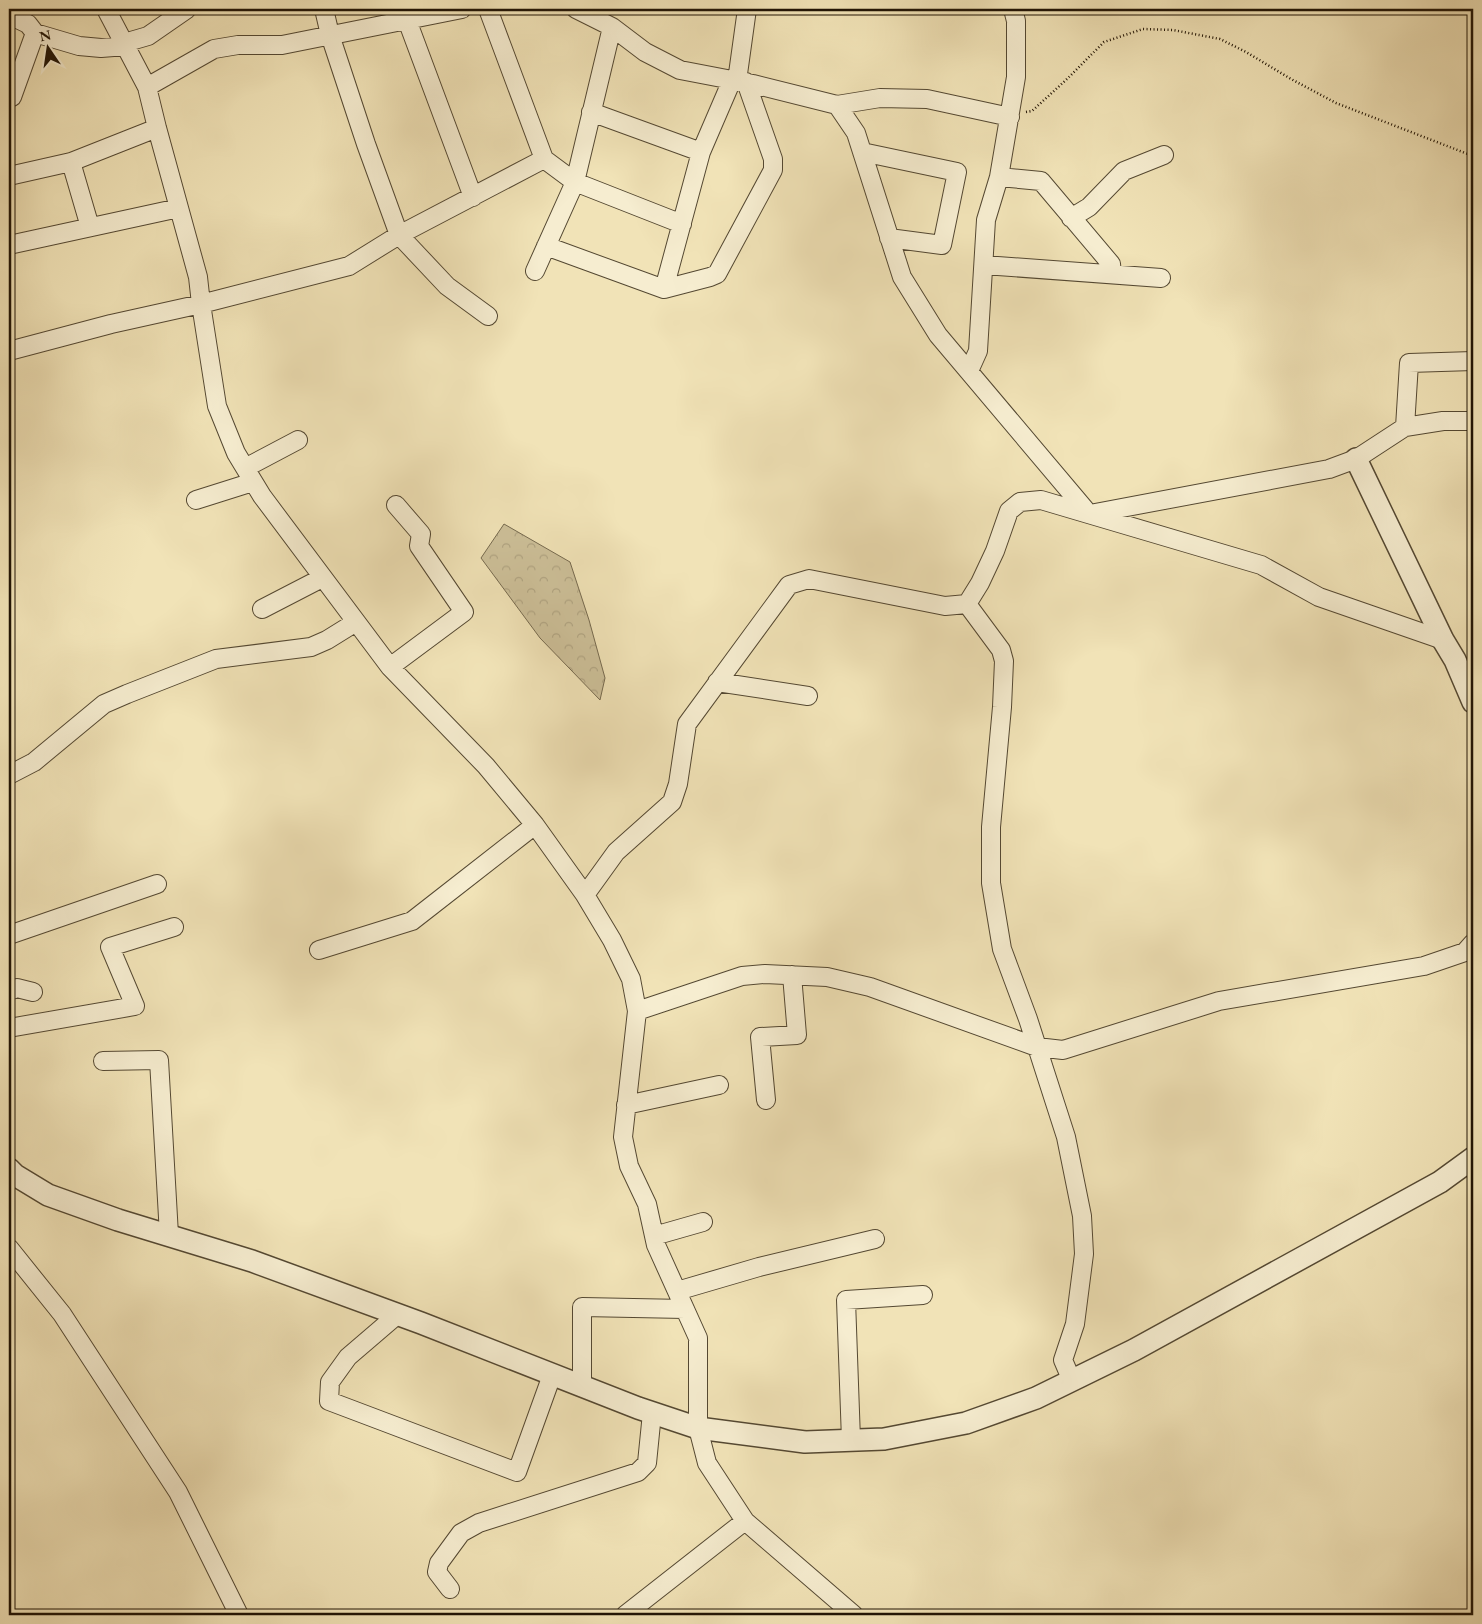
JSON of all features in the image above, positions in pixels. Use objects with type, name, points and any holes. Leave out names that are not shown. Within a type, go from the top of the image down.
[{"type":"street","points":[[106,9],[147,87],[198,277],[217,406],[236,454],[322,578],[390,667],[486,766],[535,825],[585,895],[612,940],[631,979],[637,1011],[623,1137],[629,1166],[647,1204],[656,1245],[698,1338],[698,1428],[707,1463],[745,1521],[854,1615]]},
{"type":"street","points":[[9,14],[28,24],[35,33],[79,46],[101,48],[125,44],[148,36],[187,9]]},
{"type":"street","points":[[324,9],[330,35],[366,144],[399,235],[447,286],[488,316]]},
{"type":"street","points":[[147,87],[214,50],[238,45],[282,45],[462,9]]},
{"type":"street","points":[[488,9],[544,160],[574,182],[682,224]]},
{"type":"street","points":[[579,9],[612,27],[645,52],[680,70],[738,81],[838,105],[880,98],[927,99],[1010,117]]},
{"type":"street","points":[[664,289],[701,152],[738,81],[747,9]]},
{"type":"street","points":[[969,371],[978,351],[986,220],[999,177],[1016,77],[1016,21],[1013,9]]},
{"type":"street","points":[[407,20],[473,197]]},
{"type":"street","points":[[535,271],[574,182],[612,27]]},
{"type":"street","points":[[9,96],[12,97],[35,33]]},
{"type":"street","points":[[546,246],[664,289],[717,274],[773,170],[773,159],[738,81]]},
{"type":"street","points":[[838,105],[856,133],[902,277],[938,335],[1089,514]]},
{"type":"street","points":[[592,112],[701,152]]},
{"type":"street","points":[[9,176],[71,162],[157,128]]},
{"type":"street","points":[[862,152],[957,172],[942,245],[889,238]]},
{"type":"street","points":[[1072,218],[1089,207],[1124,171],[1164,155]]},
{"type":"street","points":[[9,351],[349,266],[399,235],[544,160]]},
{"type":"street","points":[[71,162],[90,228]]},
{"type":"street","points":[[999,177],[1041,182],[1111,264],[1112,274]]},
{"type":"street","points":[[9,245],[179,208]]},
{"type":"street","points":[[984,266],[1160,278]]},
{"type":"street","points":[[1405,427],[1409,363],[1473,361]]},
{"type":"street","points":[[1089,514],[1330,469],[1356,459],[1405,427],[1443,421],[1473,421]]},
{"type":"street","points":[[196,500],[249,475],[298,440]]},
{"type":"street","points":[[1356,459],[1443,640],[1455,660],[1473,702]]},
{"type":"street","points":[[967,604],[996,551],[1009,511],[1020,502],[1041,500],[1260,564],[1319,597],[1443,640]]},
{"type":"street","points":[[390,667],[464,612],[419,546],[421,534],[396,505]]},
{"type":"street","points":[[262,609],[322,578]]},
{"type":"street","points":[[585,895],[616,852],[672,802],[678,784],[687,724],[789,585],[808,579],[945,606],[967,604]]},
{"type":"street","points":[[967,604],[1001,650],[1004,661],[992,827],[991,883],[1002,949],[1037,1047],[1066,1137],[1082,1216],[1084,1254],[1075,1324],[1063,1360],[1072,1381]]},
{"type":"street","points":[[9,776],[34,762],[104,704],[126,694],[216,658],[311,647],[327,640],[356,622]]},
{"type":"street","points":[[716,682],[808,696]]},
{"type":"street","points":[[319,950],[412,921],[535,825]]},
{"type":"street","points":[[9,935],[157,884]]},
{"type":"street","points":[[9,1028],[135,1006],[110,947],[174,927]]},
{"type":"street","points":[[637,1011],[742,976],[764,974],[828,977],[870,987],[1037,1047],[1063,1050],[1219,1001],[1424,966],[1465,952],[1473,943]]},
{"type":"street","points":[[766,1100],[760,1037],[797,1035],[792,975]]},
{"type":"street","points":[[9,991],[17,988],[33,992]]},
{"type":"street","points":[[104,1061],[159,1060],[169,1236]]},
{"type":"street","points":[[626,1105],[719,1085]]},
{"type":"street","points":[[9,1170],[48,1195],[118,1220],[252,1262],[397,1315],[652,1413],[698,1428],[806,1442],[884,1439],[966,1423],[1036,1398],[1143,1346],[1440,1182],[1473,1158]]},
{"type":"street","points":[[654,1236],[703,1222]]},
{"type":"street","points":[[677,1291],[759,1267],[875,1239]]},
{"type":"street","points":[[9,1248],[62,1314],[178,1492],[239,1615]]},
{"type":"street","points":[[851,1440],[846,1300],[923,1295]]},
{"type":"street","points":[[582,1387],[582,1307],[685,1309]]},
{"type":"street","points":[[397,1315],[348,1356],[330,1382],[329,1401],[517,1472],[552,1375]]},
{"type":"street","points":[[450,1589],[437,1572],[439,1563],[461,1533],[479,1523],[638,1472],[647,1463],[652,1413]]},
{"type":"street","points":[[625,1615],[745,1521]]},
{"type":"path","points":[[1010,117],[1032,111],[1104,42],[1143,29],[1173,30],[1220,40],[1246,52],[1336,103],[1473,156]]},
{"type":"green space","points":[[504,524],[570,562],[605,678],[600,700],[540,638],[481,558]]}]
